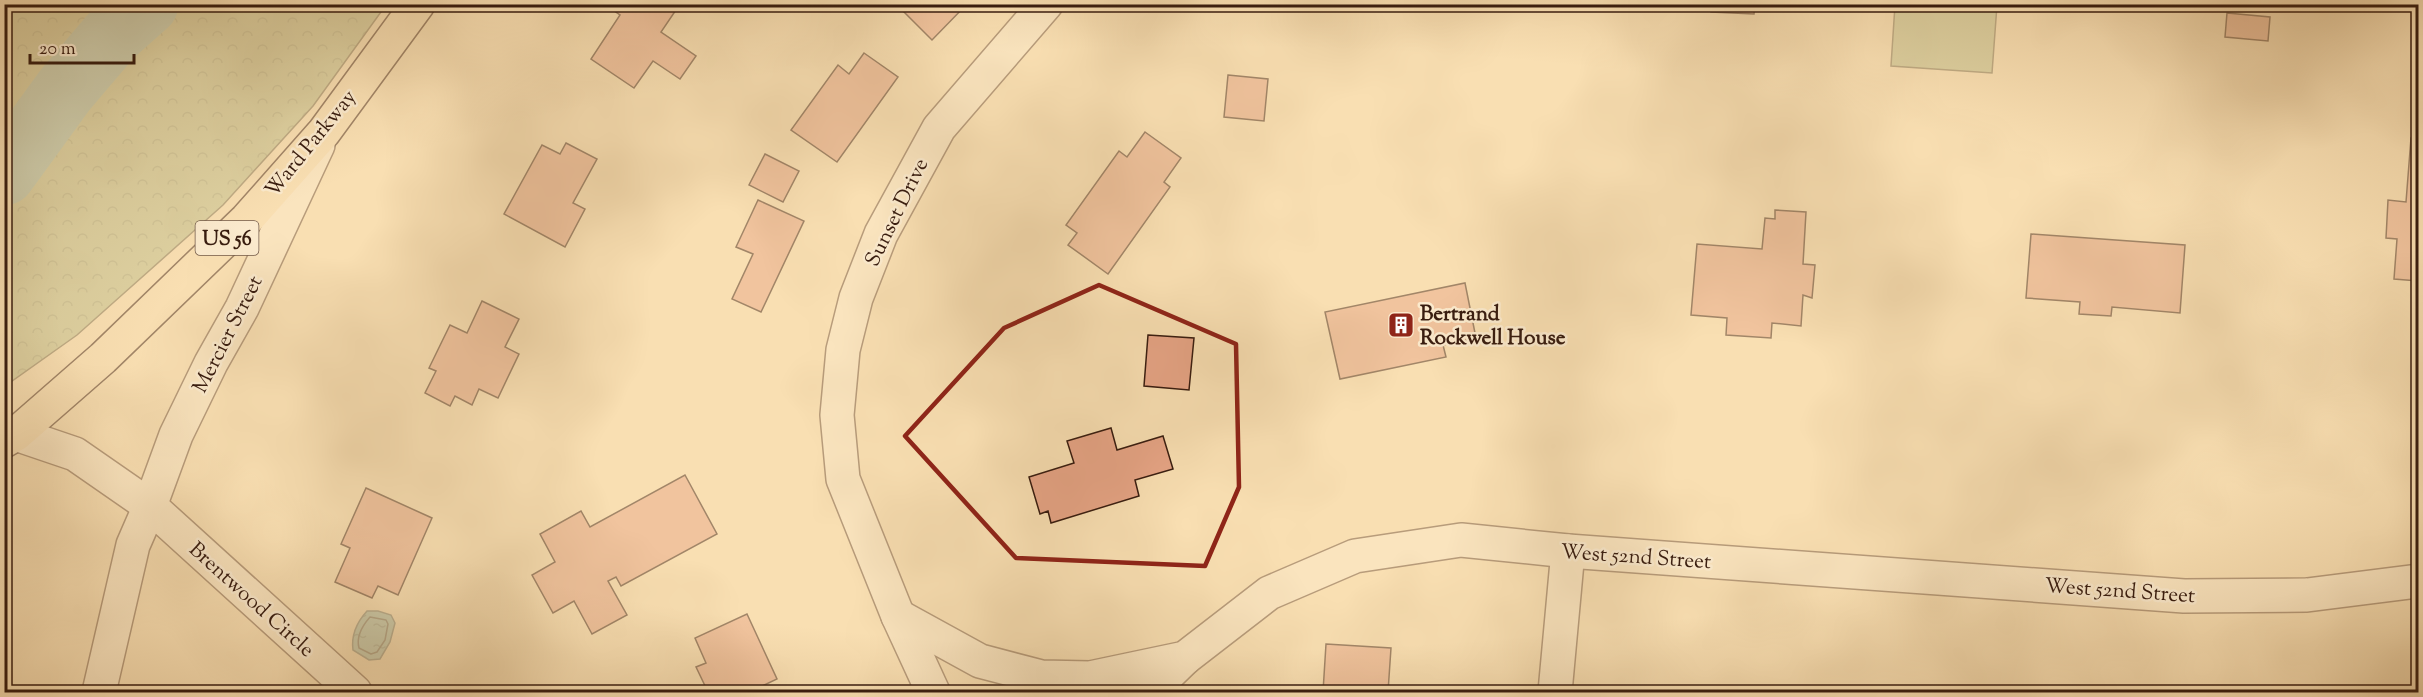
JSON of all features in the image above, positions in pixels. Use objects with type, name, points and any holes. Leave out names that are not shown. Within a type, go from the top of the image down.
[{"type":"highway","name":"Ward Parkway","points":[[10,437],[103,358],[247,219],[324,132],[418,4]]},
{"type":"street","name":"Sunset Drive","points":[[933,693],[898,615],[843,479],[837,415],[843,350],[856,298],[881,234],[939,128],[1046,4]]},
{"type":"street","name":"Mercier Street","points":[[99,693],[133,545],[176,435],[211,363],[242,308],[324,132]]},
{"type":"street","points":[[10,437],[75,454],[150,506]]},
{"type":"street","name":"Brentwood Circle","points":[[150,506],[355,693]]},
{"type":"street","name":"West 52nd Street","points":[[898,615],[980,661],[1041,677],[1090,678],[1185,658],[1269,593],[1355,556],[1461,540],[1568,551],[2184,596],[2307,595],[2418,581]]},
{"type":"street","points":[[1555,693],[1568,551]]},
{"type":"street","points":[[1150,693],[1185,658]]},
{"type":"highlighted area","points":[[1099,285],[1236,344],[1239,487],[1205,566],[1016,558],[905,436],[1004,328]]},
{"type":"green space","points":[[5,4],[386,5],[313,106],[223,205],[77,335],[5,386]]},
{"type":"green space","points":[[1895,5],[1997,5],[1992,73],[1891,66]]},
{"type":"water","points":[[367,611],[378,611],[391,615],[395,623],[390,642],[380,659],[369,660],[353,650],[356,629]]},
{"type":"building","points":[[613,4],[680,4],[661,32],[696,56],[680,79],[653,61],[634,88],[591,59],[620,15],[610,8]]},
{"type":"building","points":[[896,4],[967,4],[932,40]]},
{"type":"building","points":[[1711,4],[1755,4],[1754,14],[1711,12]]},
{"type":"building","points":[[2227,13],[2270,17],[2268,41],[2225,37]]},
{"type":"building","points":[[864,53],[898,77],[837,162],[791,130],[838,65],[849,74]]},
{"type":"building","points":[[1228,75],[1268,79],[1264,121],[1224,117]]},
{"type":"building","points":[[1145,132],[1181,158],[1164,182],[1170,187],[1108,274],[1068,245],[1077,233],[1066,225],[1119,151],[1127,157]]},
{"type":"building","points":[[2411,138],[2418,139],[2418,281],[2394,279],[2397,239],[2386,238],[2388,200],[2406,202]]},
{"type":"building","points":[[566,143],[597,159],[573,203],[585,209],[565,247],[504,214],[542,145],[560,154]]},
{"type":"building","points":[[765,154],[799,171],[783,202],[749,185]]},
{"type":"building","points":[[758,200],[804,221],[761,312],[732,299],[753,254],[736,247]]},
{"type":"building","points":[[1775,210],[1806,212],[1803,264],[1815,265],[1812,298],[1803,295],[1801,326],[1772,323],[1771,338],[1726,335],[1727,318],[1691,315],[1697,244],[1762,249],[1765,218],[1775,219]]},
{"type":"building","points":[[2031,234],[2185,245],[2180,313],[2112,307],[2111,316],[2079,314],[2080,302],[2026,298]]},
{"type":"building","name":"Bertrand Rockwell House","points":[[1465,283],[1476,338],[1443,345],[1446,357],[1340,379],[1325,312]]},
{"type":"building","points":[[482,301],[519,319],[505,347],[519,354],[498,398],[479,389],[472,405],[455,396],[450,406],[425,393],[436,371],[429,368],[450,325],[467,333]]},
{"type":"building","points":[[1148,335],[1194,338],[1189,390],[1144,386]]},
{"type":"building","points":[[1111,428],[1117,450],[1163,436],[1173,469],[1135,480],[1139,496],[1051,523],[1048,511],[1040,514],[1029,477],[1074,463],[1067,441]]},
{"type":"building","points":[[685,475],[717,534],[621,586],[616,577],[608,581],[627,615],[592,634],[574,601],[553,613],[532,575],[555,562],[540,534],[581,511],[590,527]]},
{"type":"building","points":[[366,488],[432,518],[398,595],[378,586],[372,598],[335,582],[350,548],[341,544]]},
{"type":"building","points":[[747,614],[777,679],[760,687],[763,692],[708,692],[696,667],[706,663],[695,638]]},
{"type":"building","points":[[1326,644],[1391,648],[1388,692],[1323,692]]},
{"type":"waterway","points":[[4,174],[65,90],[111,36],[147,4]]},
{"type":"place","name":"Bertrand Rockwell House","points":[[1401,325]]}]
